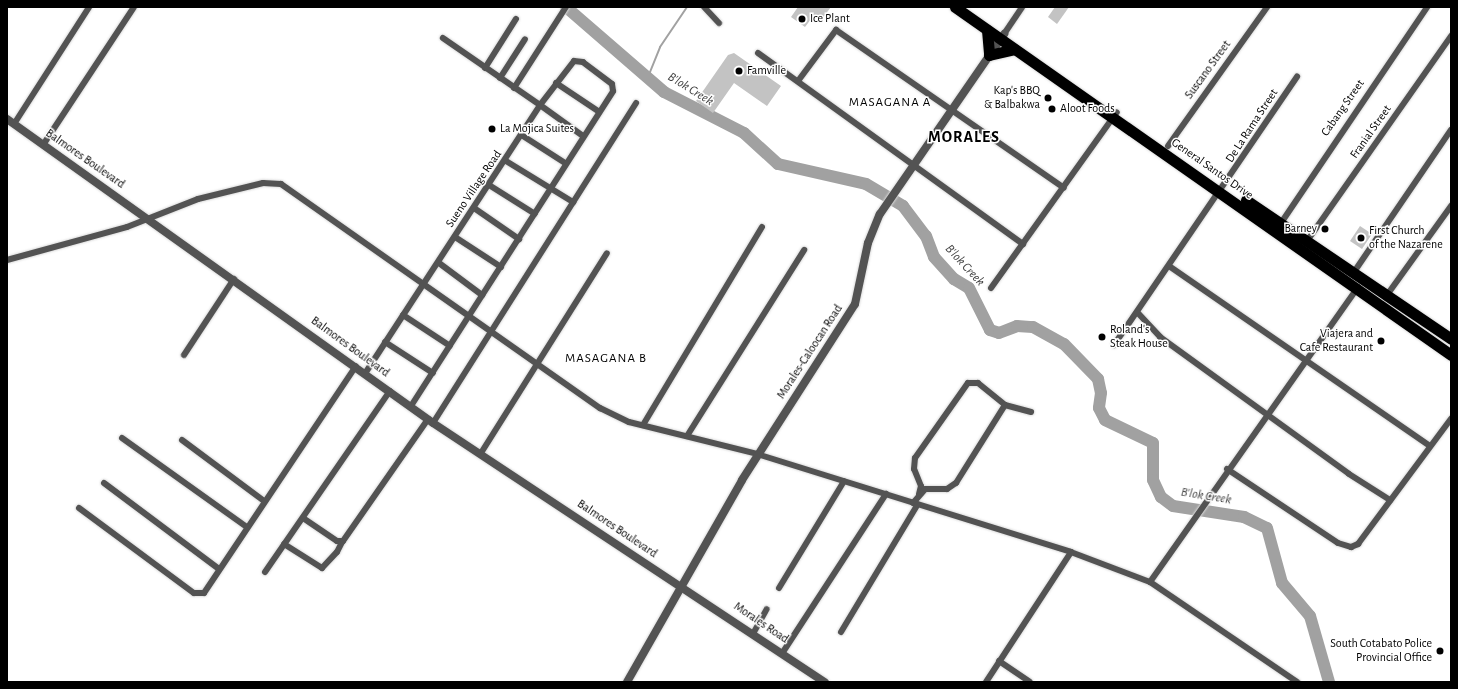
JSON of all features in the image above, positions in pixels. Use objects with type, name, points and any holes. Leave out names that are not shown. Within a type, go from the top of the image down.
[{"type":"highway","name":"General Santos Drive","points":[[954,7],[987,30],[1002,37],[1014,49],[1115,115],[1168,146],[1224,189],[1281,223],[1354,272],[1361,283],[1387,295],[1451,339]]},
{"type":"highway","name":"General Santos Drive","points":[[966,7],[1002,37],[1361,283],[1451,355]]},
{"type":"highway","points":[[987,30],[989,55],[1014,49]]},
{"type":"street","points":[[10,122],[89,7]]},
{"type":"street","points":[[43,145],[134,7]]},
{"type":"street","points":[[514,88],[566,7]]},
{"type":"street","points":[[704,7],[719,23]]},
{"type":"street","points":[[1002,37],[1022,7]]},
{"type":"street","name":"Suscano Street","points":[[1168,146],[1267,7]]},
{"type":"street","name":"Cabang Street","points":[[1281,223],[1426,7]]},
{"type":"street","points":[[485,68],[516,19]]},
{"type":"street","points":[[798,81],[836,30],[1064,188]]},
{"type":"street","name":"Franial Street","points":[[1308,241],[1451,36]]},
{"type":"street","name":"Morales-Caloocan Road","points":[[627,682],[683,587],[758,454],[855,304],[868,243],[887,203],[950,109],[1002,37]]},
{"type":"street","points":[[443,38],[584,136]]},
{"type":"street","points":[[500,78],[525,39]]},
{"type":"street","points":[[758,53],[1023,244]]},
{"type":"street","name":"Sueno Village Road","points":[[366,372],[423,284],[523,136],[540,106],[570,64],[583,62],[613,87],[598,111]]},
{"type":"street","name":"De La Rama Street","points":[[1114,345],[1224,189],[1297,77]]},
{"type":"street","points":[[411,406],[535,214],[598,111],[556,83]]},
{"type":"street","points":[[284,544],[322,568],[338,552],[342,542],[431,421],[491,331],[636,103]]},
{"type":"street","points":[[991,288],[1115,115]]},
{"type":"street","name":"Balmores Boulevard","points":[[10,122],[366,372],[431,421],[683,587]]},
{"type":"street","points":[[1354,272],[1451,130]]},
{"type":"street","points":[[523,136],[565,163]]},
{"type":"street","points":[[506,161],[573,202]]},
{"type":"street","points":[[7,260],[148,218],[229,191],[263,183],[281,184],[423,284],[467,318],[491,331],[600,408],[643,425],[758,454],[1071,552],[1150,582],[1297,682]]},
{"type":"street","points":[[489,185],[535,214]]},
{"type":"street","points":[[1387,295],[1451,206]]},
{"type":"street","points":[[474,208],[519,239]]},
{"type":"street","points":[[643,425],[762,227]]},
{"type":"street","points":[[455,237],[501,266]]},
{"type":"street","points":[[687,436],[804,250]]},
{"type":"street","points":[[481,453],[607,253]]},
{"type":"street","points":[[438,263],[482,295]]},
{"type":"street","points":[[1170,266],[1430,446]]},
{"type":"street","points":[[184,355],[234,279]]},
{"type":"street","points":[[1150,582],[1264,415],[1361,283]]},
{"type":"street","points":[[1137,312],[1160,337],[1264,415],[1390,500]]},
{"type":"street","points":[[403,315],[450,346]]},
{"type":"street","points":[[385,342],[433,373]]},
{"type":"street","points":[[79,508],[197,594],[204,593],[264,501],[356,366]]},
{"type":"street","points":[[841,632],[916,504],[921,486],[914,469],[915,458],[962,388],[968,383],[978,383],[1005,405],[1031,412]]},
{"type":"street","points":[[265,572],[390,391]]},
{"type":"street","points":[[919,494],[932,487],[951,488],[1005,405]]},
{"type":"street","points":[[1227,469],[1346,547],[1358,544],[1451,419]]},
{"type":"street","points":[[122,438],[247,527]]},
{"type":"street","points":[[182,440],[264,501]]},
{"type":"street","points":[[779,588],[844,481]]},
{"type":"street","points":[[104,483],[219,569]]},
{"type":"street","points":[[783,652],[886,494]]},
{"type":"street","points":[[303,518],[342,542]]},
{"type":"street","points":[[986,682],[1071,552]]},
{"type":"street","name":"Morales Road","points":[[683,587],[754,632],[825,682]]},
{"type":"street","points":[[754,632],[767,609]]},
{"type":"street","points":[[999,661],[1030,682]]},
{"type":"building","name":"Ice Plant","points":[[798,7],[831,7],[821,20],[814,15],[805,27],[791,17]]},
{"type":"building","points":[[1055,7],[1069,7],[1057,24],[1048,17]]},
{"type":"building","name":"Famville","points":[[734,53],[781,86],[767,106],[734,83],[713,113],[696,101],[728,55]]},
{"type":"building","name":"First Church of the Nazarene","points":[[1360,226],[1372,234],[1362,249],[1350,241]]},
{"type":"waterway","name":"B'lok Creek","points":[[566,7],[664,92],[744,133],[778,164],[866,184],[903,206],[926,236],[934,257],[954,279],[969,288],[990,330],[999,333],[1017,326],[1033,327],[1064,344],[1098,379],[1101,393],[1099,408],[1105,420],[1153,443],[1153,480],[1161,497],[1173,506],[1244,517],[1267,528],[1282,583],[1310,616],[1329,682]]},
{"type":"waterway","points":[[648,77],[660,47],[687,7]]},
{"type":"place","name":"Ice Plant","points":[[802,19]]},
{"type":"place","name":"Famville","points":[[739,71]]},
{"type":"place","name":"Kap's BBQ & Balbakwa","points":[[1048,98]]},
{"type":"place","name":"Aloot Foods","points":[[1052,109]]},
{"type":"place","name":"La Mojica Suites","points":[[492,129]]},
{"type":"place","name":"Barney","points":[[1325,229]]},
{"type":"place","name":"First Church of the Nazarene","points":[[1361,238]]},
{"type":"place","name":"Roland's Steak House","points":[[1102,337]]},
{"type":"place","name":"Viajera and Cafe Restaurant","points":[[1381,341]]},
{"type":"place","name":"South Cotabato Police Provincial Office","points":[[1440,651]]},
{"type":"district","name":"MASAGANA A","points":[[890,103]]},
{"type":"district","name":"MORALES","points":[[964,137]]},
{"type":"district","name":"MASAGANA B","points":[[606,359]]}]
